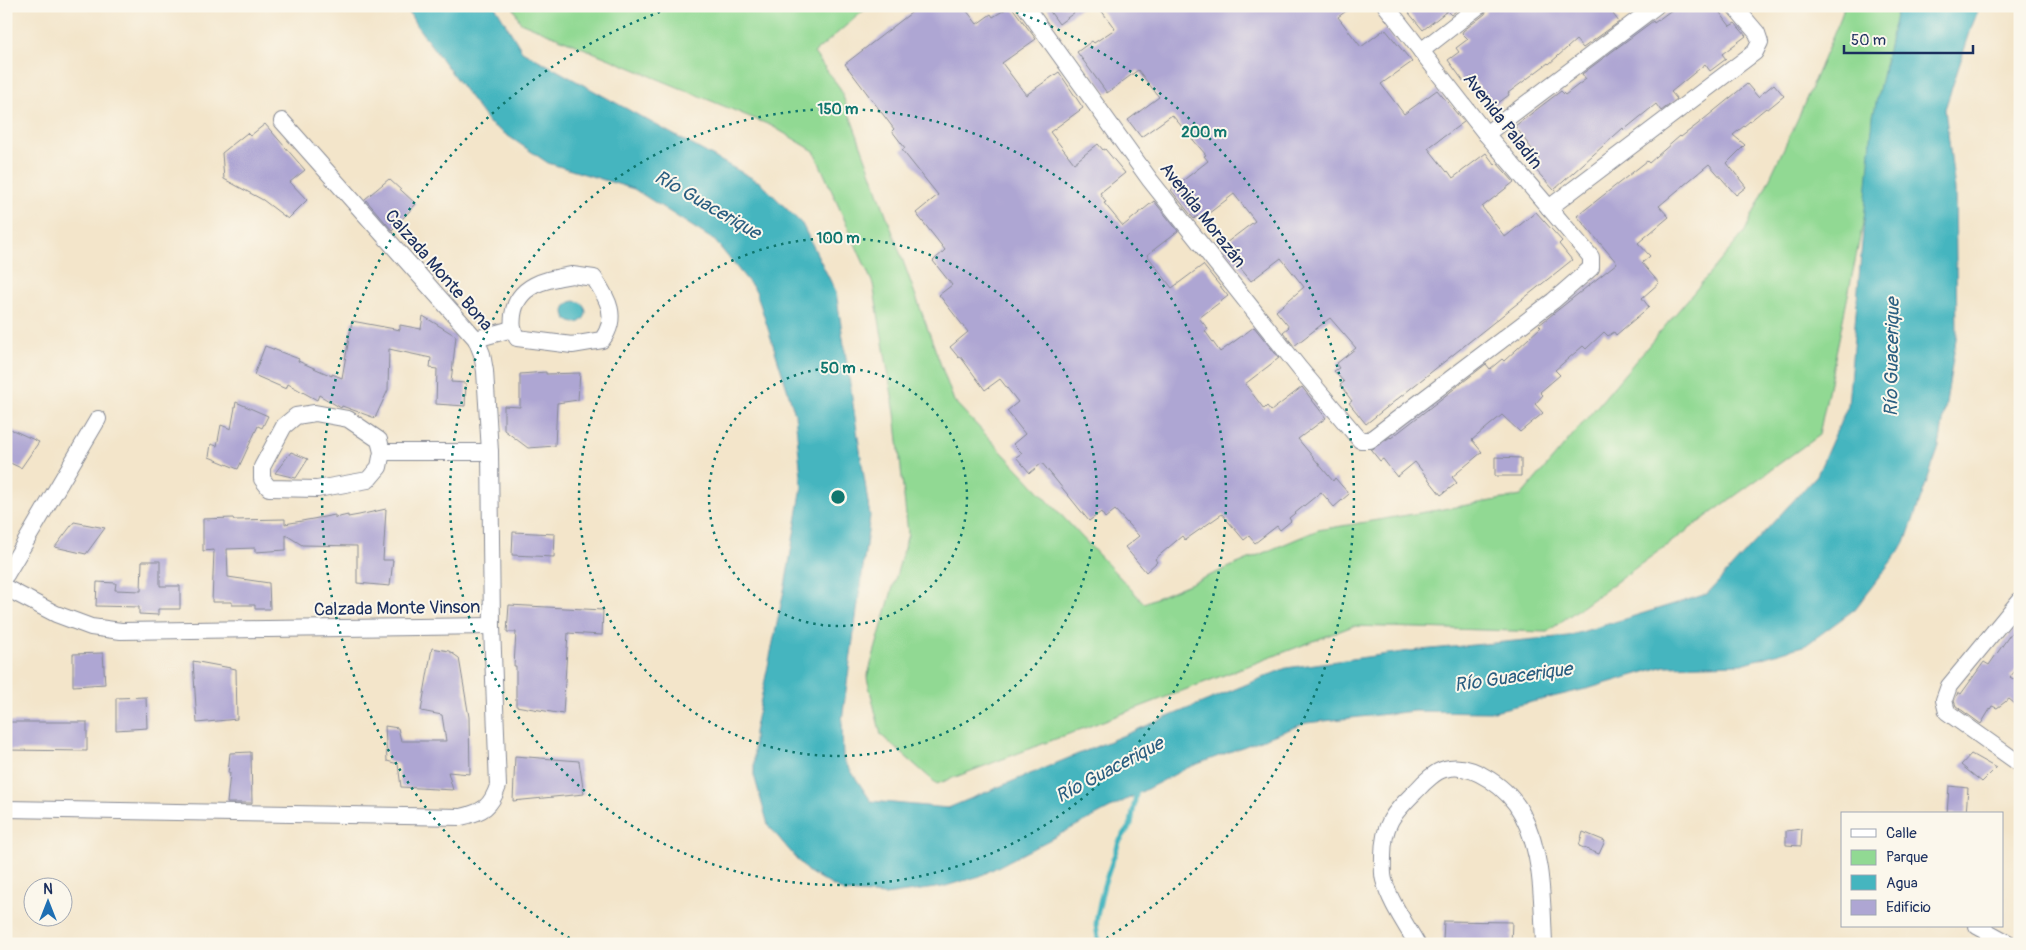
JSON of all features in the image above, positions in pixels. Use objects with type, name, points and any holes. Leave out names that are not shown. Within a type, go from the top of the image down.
[{"type":"street","name":"Avenida Morazán","points":[[1025,6],[1150,180],[1294,362],[1360,440],[1370,440],[1553,301],[1591,268],[1591,257]]},
{"type":"street","name":"Avenida Paladín","points":[[1386,6],[1486,134],[1591,257]]},
{"type":"street","points":[[1421,51],[1479,6]]},
{"type":"street","points":[[1486,134],[1656,6]]},
{"type":"street","points":[[1549,208],[1755,52],[1760,42],[1757,34],[1734,6]]},
{"type":"street","name":"Calzada Monte Bona","points":[[282,121],[476,339],[482,354],[485,371],[490,452],[492,626]]},
{"type":"street","points":[[572,275],[594,278],[603,291],[610,308],[612,325],[602,340],[572,345],[542,342],[517,338],[512,329],[515,305],[526,289],[552,278],[572,275]]},
{"type":"street","points":[[476,339],[512,329]]},
{"type":"street","points":[[315,413],[348,419],[379,440],[382,452],[379,467],[368,480],[317,489],[269,488],[262,479],[262,467],[284,426],[296,416],[315,413]]},
{"type":"street","points":[[6,575],[98,418]]},
{"type":"street","points":[[382,452],[490,452]]},
{"type":"street","name":"Calzada Monte Vinson","points":[[6,588],[56,614],[91,627],[121,631],[492,626],[498,786],[494,798],[487,807],[474,814],[461,817],[6,809]]},
{"type":"street","points":[[2020,600],[1949,686],[1944,700],[1947,712],[2020,764]]},
{"type":"street","points":[[1417,944],[1392,900],[1383,878],[1383,838],[1390,819],[1423,784],[1443,769],[1458,767],[1478,772],[1501,788],[1522,813],[1541,875],[1544,944]]},
{"type":"street","points":[[1981,928],[2010,944]]},
{"type":"green space","points":[[513,6],[869,6],[814,53],[840,88],[954,401],[1144,603],[1318,530],[1521,496],[1744,233],[1799,116],[1844,6],[1908,6],[1819,435],[1547,632],[1353,626],[937,784],[881,735],[867,678],[908,534],[895,413],[873,284],[814,151],[772,126],[520,22]]},
{"type":"water","name":"Río Guacerique","points":[[406,6],[495,6],[522,51],[761,183],[802,224],[836,292],[870,516],[842,720],[843,759],[871,801],[948,808],[1286,668],[1410,651],[1568,636],[1707,594],[1817,475],[1848,405],[1873,116],[1898,6],[1980,6],[1945,109],[1955,190],[1957,333],[1939,447],[1905,543],[1855,609],[1806,645],[1742,664],[1665,666],[1590,688],[1490,712],[1414,711],[1306,723],[1187,768],[980,876],[942,887],[885,895],[844,892],[807,871],[768,825],[754,775],[754,732],[786,581],[802,487],[795,414],[756,291],[715,241],[634,189],[548,163],[489,123],[416,25]]},
{"type":"water","points":[[575,301],[583,304],[586,312],[583,320],[575,323],[567,320],[564,312],[567,304]]},
{"type":"building","points":[[920,6],[963,6],[977,24],[991,14],[993,17],[1011,6],[1036,39],[1002,63],[1026,95],[1059,72],[1083,108],[1050,132],[1074,163],[1098,144],[1103,150],[1105,149],[1125,173],[1100,193],[1106,202],[1104,203],[1123,226],[1154,201],[1178,231],[1147,255],[1172,288],[1203,265],[1228,296],[1199,318],[1208,329],[1205,331],[1220,352],[1254,327],[1279,358],[1245,384],[1264,409],[1267,406],[1271,411],[1302,387],[1326,418],[1298,439],[1333,481],[1335,478],[1349,494],[1334,507],[1321,492],[1289,518],[1291,521],[1280,530],[1277,526],[1255,543],[1249,536],[1244,540],[1222,514],[1185,540],[1182,536],[1155,559],[1157,562],[1146,572],[1125,547],[1139,536],[1115,510],[1105,518],[1101,512],[1089,521],[1042,463],[1030,473],[1016,457],[1022,453],[1013,444],[1025,434],[1007,411],[1018,402],[1000,379],[985,390],[960,356],[959,358],[950,347],[968,332],[939,295],[952,285],[933,261],[945,250],[916,213],[938,195],[902,150],[905,148],[892,131],[894,129],[845,64]]},
{"type":"building","points":[[1046,6],[1083,6],[1059,24]]},
{"type":"building","points":[[1098,6],[1353,6],[1338,17],[1361,47],[1385,29],[1412,62],[1381,84],[1404,114],[1437,90],[1464,122],[1428,148],[1447,172],[1453,178],[1486,153],[1495,165],[1497,163],[1514,182],[1482,207],[1505,237],[1536,212],[1562,241],[1559,244],[1572,260],[1366,424],[1349,403],[1352,401],[1340,385],[1344,382],[1334,371],[1339,368],[1336,364],[1356,348],[1330,318],[1294,346],[1283,332],[1289,327],[1276,311],[1304,287],[1281,258],[1251,281],[1222,246],[1255,221],[1234,194],[1200,220],[1197,216],[1194,219],[1171,190],[1208,161],[1204,156],[1206,155],[1172,115],[1141,137],[1128,120],[1159,97],[1138,70],[1107,93],[1077,52],[1092,41],[1094,43],[1115,29]]},
{"type":"building","points":[[1417,6],[1462,6],[1451,15],[1447,11],[1423,30],[1409,13]]},
{"type":"building","points":[[1489,6],[1622,6],[1613,14],[1619,22],[1583,48],[1576,40],[1549,64],[1508,93],[1509,95],[1494,106],[1472,77],[1464,82],[1448,60],[1459,52],[1456,48],[1468,39],[1462,33],[1463,31],[1485,14]]},
{"type":"building","points":[[1677,6],[1715,6],[1730,26],[1735,23],[1746,36],[1722,54],[1726,59],[1710,71],[1705,64],[1671,92],[1677,99],[1661,111],[1656,104],[1624,130],[1623,128],[1554,190],[1532,166],[1539,159],[1515,126],[1561,91],[1565,95],[1586,79],[1582,74],[1653,21],[1654,23]]},
{"type":"building","points":[[1747,84],[1758,97],[1774,84],[1784,96],[1733,135],[1745,145],[1727,163],[1746,187],[1736,195],[1709,164],[1659,206],[1669,217],[1638,243],[1650,256],[1642,263],[1659,283],[1642,298],[1649,307],[1616,335],[1614,332],[1608,336],[1604,332],[1586,349],[1583,346],[1555,370],[1560,375],[1540,392],[1543,395],[1535,404],[1543,413],[1520,432],[1502,415],[1472,440],[1482,452],[1452,477],[1457,483],[1441,495],[1415,462],[1397,477],[1383,459],[1380,461],[1371,450],[1391,438],[1486,364],[1490,369],[1502,359],[1504,361],[1541,327],[1539,325],[1617,263],[1577,216],[1647,161],[1649,163],[1680,136],[1698,124]]},
{"type":"building","points":[[265,124],[305,170],[290,182],[307,200],[288,219],[263,200],[224,179],[222,153],[247,133],[250,136]]},
{"type":"building","points":[[389,179],[416,204],[392,230],[365,199]]},
{"type":"building","points":[[423,316],[456,336],[451,382],[466,383],[465,406],[436,404],[437,369],[430,368],[431,358],[389,349],[388,390],[375,418],[342,406],[341,408],[319,395],[317,400],[288,384],[286,389],[254,375],[265,346],[299,359],[298,361],[332,376],[332,374],[342,378],[352,321],[400,330],[400,325],[421,329]]},
{"type":"building","points":[[546,372],[546,374],[580,373],[578,400],[557,403],[555,446],[528,448],[504,430],[504,406],[520,407],[520,374]]},
{"type":"building","points":[[236,402],[268,416],[262,428],[258,426],[238,469],[209,457],[211,444],[217,446],[221,425],[231,429]]},
{"type":"building","points":[[6,427],[39,442],[21,468],[6,461]]},
{"type":"building","points":[[291,452],[308,459],[296,478],[275,473]]},
{"type":"building","points":[[1495,457],[1521,458],[1521,476],[1495,476]]},
{"type":"building","points":[[386,509],[383,560],[393,560],[390,586],[357,583],[357,546],[302,545],[286,535],[286,550],[255,552],[255,548],[227,549],[228,577],[269,583],[270,609],[255,609],[255,605],[232,605],[232,602],[212,602],[214,550],[203,551],[203,519],[285,519],[285,524],[335,515],[335,518],[348,515],[348,517]]},
{"type":"building","points":[[74,522],[105,528],[86,554],[55,547]]},
{"type":"building","points":[[513,532],[555,534],[554,557],[512,555]]},
{"type":"building","points":[[142,561],[160,561],[160,586],[180,586],[180,609],[158,609],[158,615],[139,614],[139,607],[96,606],[97,582],[116,583],[115,590],[141,591]]},
{"type":"building","points":[[509,605],[603,610],[602,635],[568,633],[563,714],[516,706],[516,666],[514,666],[516,632],[507,632]]},
{"type":"building","points":[[2020,620],[2020,665],[2010,677],[2020,684],[2020,708],[2009,699],[1997,708],[1992,706],[1981,724],[1956,706],[1954,701],[1958,692],[1961,694],[1984,662],[1989,665]]},
{"type":"building","points":[[432,648],[449,651],[459,658],[469,717],[470,774],[448,772],[453,790],[401,787],[398,764],[387,761],[385,726],[398,728],[401,741],[446,741],[442,715],[421,711]]},
{"type":"building","points":[[103,653],[105,684],[73,686],[73,654]]},
{"type":"building","points":[[193,661],[236,669],[237,719],[197,723]]},
{"type":"building","points":[[146,697],[147,728],[116,730],[116,698]]},
{"type":"building","points":[[6,722],[87,722],[87,751],[6,750]]},
{"type":"building","points":[[251,752],[252,803],[227,803],[230,753]]},
{"type":"building","points":[[1971,754],[1996,768],[1982,782],[1961,765]]},
{"type":"building","points":[[515,756],[579,761],[584,794],[513,801]]},
{"type":"building","points":[[1949,786],[1968,788],[1966,812],[1947,812]]},
{"type":"building","points":[[1802,829],[1801,846],[1786,845],[1786,831]]},
{"type":"building","points":[[1583,832],[1605,841],[1599,854],[1579,846]]},
{"type":"building","points":[[1444,921],[1512,922],[1511,943],[1443,940]]},
{"type":"waterway","points":[[1102,944],[1098,938],[1097,916],[1104,885],[1119,842],[1131,824],[1137,788]]}]
